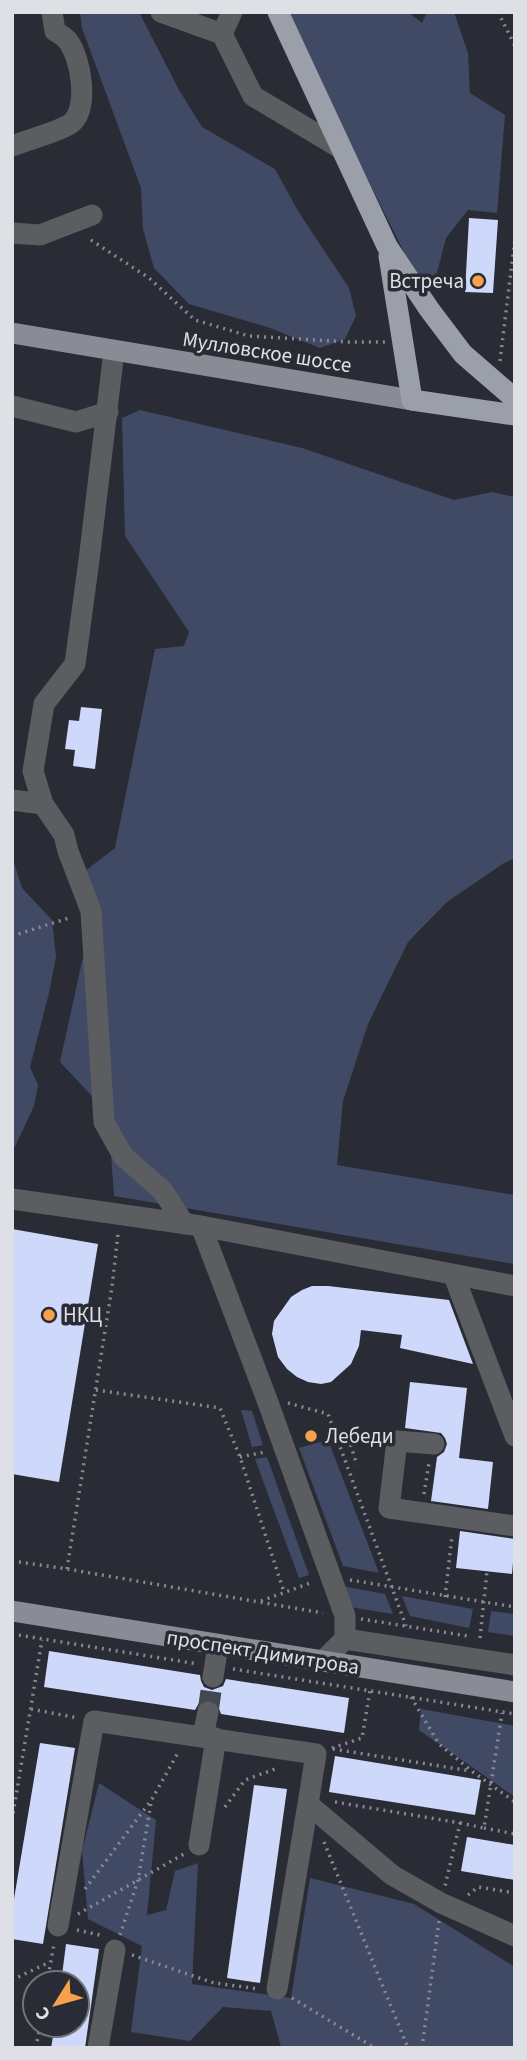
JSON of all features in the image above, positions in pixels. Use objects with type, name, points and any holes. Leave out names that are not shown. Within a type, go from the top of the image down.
[{"type":"highway","points":[[278,12],[387,246],[463,354],[515,399]]},
{"type":"highway","points":[[387,246],[412,400]]},
{"type":"highway","name":"Мулловское шоссе","points":[[412,400],[515,415]]},
{"type":"main road","name":"Мулловское шоссе","points":[[12,333],[412,400]]},
{"type":"main road","name":"проспект Димитрова","points":[[12,1611],[323,1661],[372,1680],[515,1692]]},
{"type":"lane","points":[[12,146],[70,124],[79,114],[82,96],[76,55],[67,39],[55,32],[52,12]]},
{"type":"lane","points":[[161,12],[222,34],[253,96],[340,148]]},
{"type":"lane","points":[[222,34],[232,12]]},
{"type":"lane","points":[[12,233],[40,235],[92,215]]},
{"type":"lane","points":[[114,351],[75,664],[44,704],[33,771],[43,804],[64,835],[90,911],[104,1122],[123,1156],[163,1191],[193,1225],[266,1397],[345,1616],[345,1639],[323,1661]]},
{"type":"lane","points":[[12,406],[76,422],[108,412]]},
{"type":"lane","points":[[12,800],[43,804]]},
{"type":"lane","points":[[12,1199],[193,1225],[515,1286]]},
{"type":"lane","points":[[454,1276],[515,1436]]},
{"type":"lane","points":[[433,1444],[397,1441],[389,1508],[515,1526]]},
{"type":"lane","points":[[345,1639],[515,1665]]},
{"type":"lane","points":[[214,1671],[218,1644]]},
{"type":"lane","points":[[199,1845],[202,1736],[208,1712]]},
{"type":"lane","points":[[58,1926],[94,1721],[323,1751],[308,1801],[277,1989]]},
{"type":"lane","points":[[308,1801],[392,1875],[447,1905],[515,1936]]},
{"type":"lane","points":[[98,2048],[115,1950]]},
{"type":"path","points":[[498,12],[515,46]]},
{"type":"path","points":[[497,385],[515,238]]},
{"type":"path","points":[[91,240],[149,278],[195,320],[249,335],[349,342],[403,342]]},
{"type":"path","points":[[12,936],[90,911]]},
{"type":"path","points":[[67,1569],[112,1287],[120,1215]]},
{"type":"path","points":[[96,1390],[220,1408],[240,1457],[284,1592]]},
{"type":"path","points":[[266,1397],[328,1414],[406,1626]]},
{"type":"path","points":[[338,1442],[350,1443],[358,1465]]},
{"type":"path","points":[[422,1513],[433,1444]]},
{"type":"path","points":[[240,1457],[284,1449]]},
{"type":"path","points":[[445,1597],[454,1517]]},
{"type":"path","points":[[12,1561],[480,1639],[488,1572]]},
{"type":"path","points":[[259,1602],[330,1576],[515,1607]]},
{"type":"path","points":[[12,1634],[214,1671],[372,1680],[411,1697],[515,1714]]},
{"type":"path","points":[[12,1821],[42,1639]]},
{"type":"path","points":[[323,1751],[362,1738],[372,1680]]},
{"type":"path","points":[[411,1697],[439,1744],[515,1802]]},
{"type":"path","points":[[31,1709],[94,1721]]},
{"type":"path","points":[[484,1828],[502,1712]]},
{"type":"path","points":[[82,1894],[202,1736]]},
{"type":"path","points":[[323,1751],[473,1772]]},
{"type":"path","points":[[115,1950],[138,1880],[152,1799]]},
{"type":"path","points":[[308,1801],[460,1823],[515,1834]]},
{"type":"path","points":[[422,2048],[460,1823]]},
{"type":"path","points":[[324,1842],[408,2048]]},
{"type":"path","points":[[447,1905],[478,1887],[515,1893]]},
{"type":"path","points":[[49,1969],[58,1926],[104,1936],[115,1950],[214,1983],[277,1989],[375,2048]]},
{"type":"path","points":[[12,1980],[50,1962]]},
{"type":"shaded area","points":[[80,12],[139,12],[179,90],[202,127],[275,169],[298,211],[349,288],[356,316],[345,339],[320,348],[270,328],[189,304],[154,268],[143,229],[141,188],[82,28]]},
{"type":"shaded area","points":[[289,12],[408,12],[422,23],[427,12],[454,12],[468,53],[470,93],[505,115],[497,213],[468,210],[446,238],[433,288],[422,283],[407,258],[320,84]]},
{"type":"shaded area","points":[[140,410],[302,448],[454,500],[492,492],[515,497],[515,858],[447,902],[408,942],[368,1024],[343,1101],[337,1165],[515,1195],[515,1264],[114,1196],[108,1113],[60,1062],[88,934],[80,875],[115,848],[155,649],[184,646],[189,632],[125,536],[122,418]]},
{"type":"shaded area","points":[[12,856],[22,888],[52,920],[56,957],[30,1067],[38,1085],[34,1106],[12,1153]]},
{"type":"shaded area","points":[[241,1410],[252,1411],[263,1445],[252,1447]]},
{"type":"shaded area","points":[[328,1440],[379,1573],[343,1566],[299,1448]]},
{"type":"shaded area","points":[[267,1457],[309,1575],[299,1578],[255,1459]]},
{"type":"shaded area","points":[[342,1586],[385,1594],[393,1614],[349,1607]]},
{"type":"shaded area","points":[[402,1596],[473,1609],[469,1628],[410,1616]]},
{"type":"shaded area","points":[[491,1611],[515,1614],[515,1636],[488,1632]]},
{"type":"shaded area","points":[[421,1709],[515,1726],[515,1797],[419,1730]]},
{"type":"shaded area","points":[[99,1783],[156,1820],[147,1915],[166,1910],[175,1871],[198,1863],[192,1984],[291,1998],[310,1878],[414,1904],[515,1967],[515,2048],[284,2048],[281,2047],[271,2011],[223,2007],[190,2041],[131,2032],[142,1946],[88,1919],[82,1851]]},
{"type":"building","points":[[469,218],[498,220],[493,293],[465,292]]},
{"type":"building","points":[[81,707],[102,709],[95,769],[73,766],[75,750],[65,749],[69,720],[79,721]]},
{"type":"building","name":"НКЦ","points":[[12,1229],[98,1244],[59,1482],[12,1474]]},
{"type":"building","points":[[312,1286],[449,1300],[473,1364],[400,1348],[402,1335],[361,1330],[359,1346],[351,1364],[331,1382],[321,1384],[297,1377],[278,1357],[272,1334],[274,1321],[291,1297]]},
{"type":"building","points":[[410,1382],[467,1388],[459,1458],[493,1462],[488,1509],[431,1501],[437,1457],[444,1452],[447,1444],[441,1433],[405,1428]]},
{"type":"building","points":[[460,1531],[515,1539],[512,1574],[456,1568]]},
{"type":"building","points":[[49,1651],[200,1675],[204,1687],[212,1690],[223,1686],[226,1679],[349,1698],[344,1733],[221,1714],[217,1703],[210,1699],[199,1703],[195,1710],[44,1687]]},
{"type":"building","points":[[40,1743],[75,1748],[43,1944],[12,1939],[12,1911]]},
{"type":"building","points":[[335,1756],[481,1780],[475,1815],[329,1792]]},
{"type":"building","points":[[254,1785],[287,1789],[260,1983],[227,1978]]},
{"type":"building","points":[[467,1837],[515,1845],[515,1880],[461,1871]]},
{"type":"building","points":[[66,1944],[99,1949],[91,2006],[91,1969],[63,1969]]},
{"type":"building","points":[[53,2039],[86,2039],[85,2048],[51,2048]]},
{"type":"tunnel","points":[[208,1712],[213,1677]]},
{"type":"place","name":"Встреча","points":[[478,281]]},
{"type":"place","name":"НКЦ","points":[[49,1315]]},
{"type":"place","name":"Лебеди","points":[[311,1436]]}]
